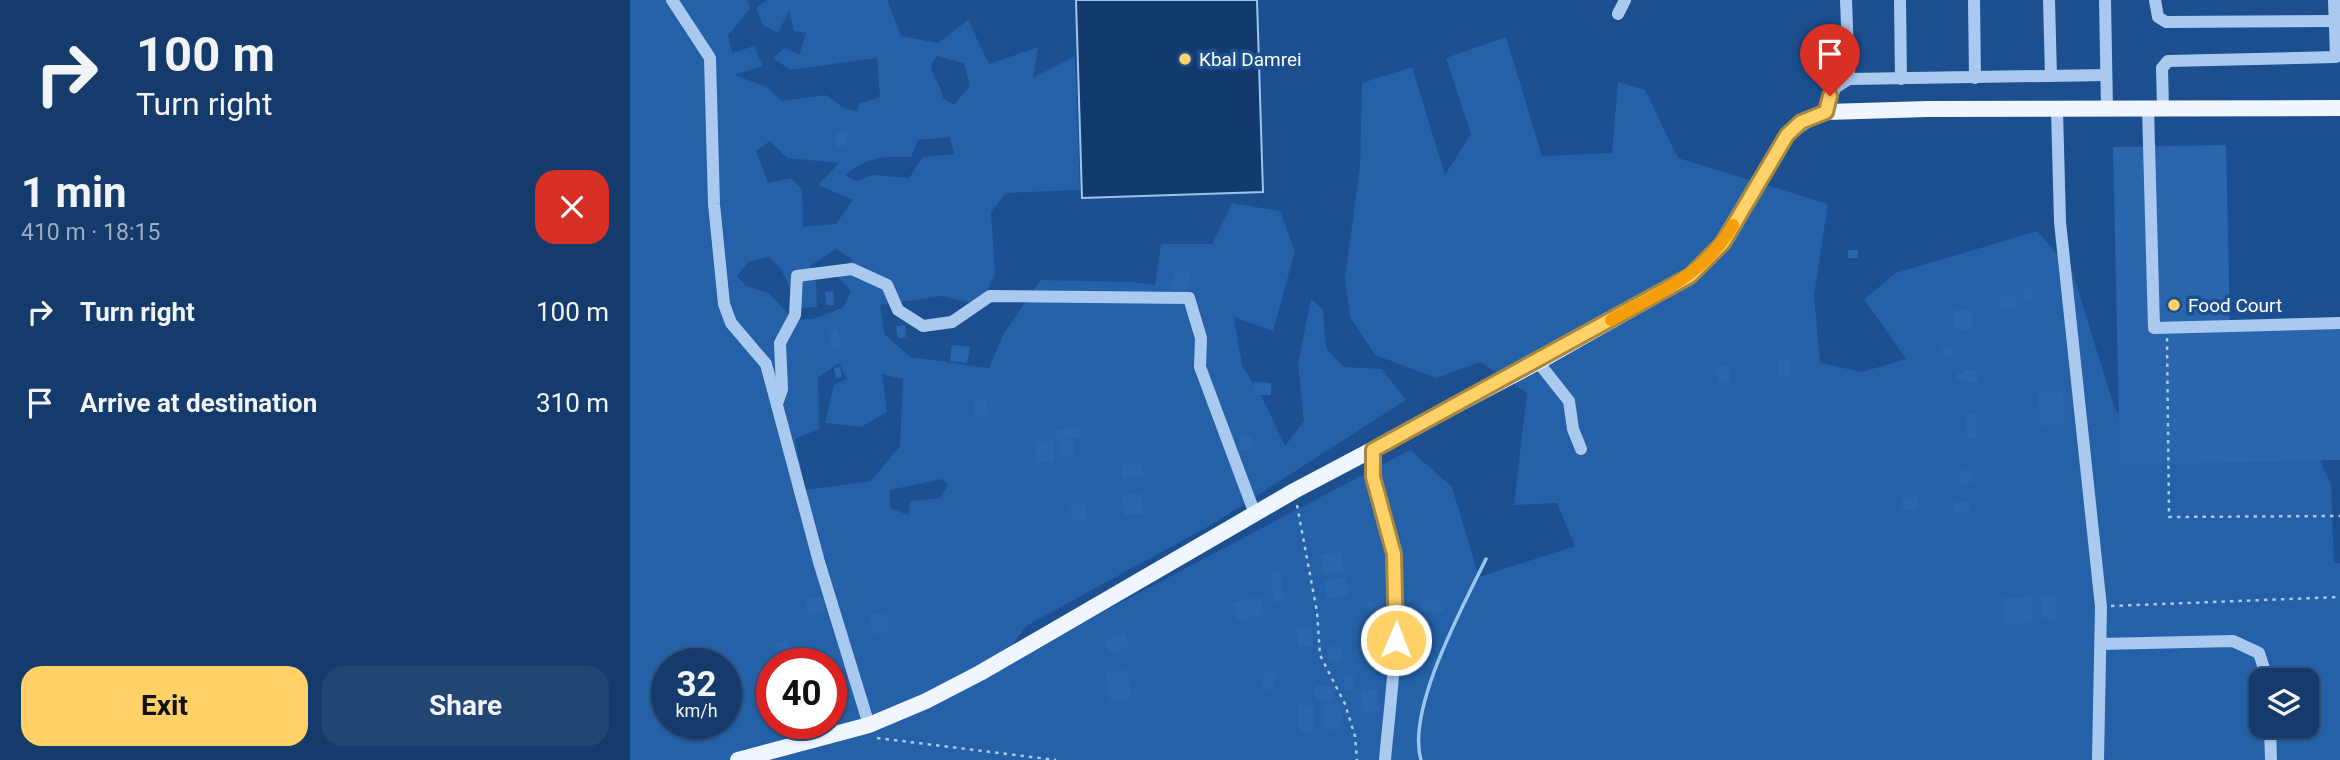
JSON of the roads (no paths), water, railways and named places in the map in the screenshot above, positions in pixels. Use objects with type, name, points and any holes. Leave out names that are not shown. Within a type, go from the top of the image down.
[{"type":"main road","points":[[738,760],[870,731],[980,673],[1294,491],[1538,362],[1690,276],[1723,243],[1787,135],[1801,122],[1826,112],[2340,108]]},
{"type":"street","points":[[672,0],[710,58],[715,204],[724,304],[731,323],[766,364],[819,562],[870,731]]},
{"type":"street","points":[[1618,14],[1625,0]]},
{"type":"street","points":[[1846,0],[1849,79]]},
{"type":"street","points":[[1900,0],[1901,79]]},
{"type":"street","points":[[1974,0],[1975,78]]},
{"type":"street","points":[[2049,0],[2051,76]]},
{"type":"street","points":[[2105,0],[2107,108]]},
{"type":"street","points":[[2155,0],[2158,17],[2166,22],[2335,20]]},
{"type":"street","points":[[2334,0],[2336,57],[2168,61],[2162,68],[2155,108],[2154,328],[2340,323]]},
{"type":"street","points":[[1826,112],[1835,88],[1849,79],[2106,75]]},
{"type":"street","points":[[2057,110],[2060,222],[2101,607],[2098,760]]},
{"type":"street","points":[[778,401],[782,389],[780,342],[795,315],[797,276],[852,269],[887,285],[898,310],[923,326],[952,322],[990,296],[1189,298],[1201,338],[1200,367],[1255,514]]},
{"type":"street","points":[[1538,362],[1569,401],[1573,429],[1581,449]]},
{"type":"street","points":[[1373,450],[1373,477],[1394,554],[1397,590],[1396,640],[1385,760]]},
{"type":"street","points":[[2101,644],[2233,641],[2259,653],[2264,668]]},
{"type":"street","points":[[2270,738],[2271,760]]},
{"type":"waterway","points":[[1421,760],[1419,739],[1429,687],[1451,630],[1486,559]]},
{"type":"place","name":"Kbal Damrei","points":[[1185,59]]},
{"type":"place","name":"Food Court","points":[[2174,305]]}]
